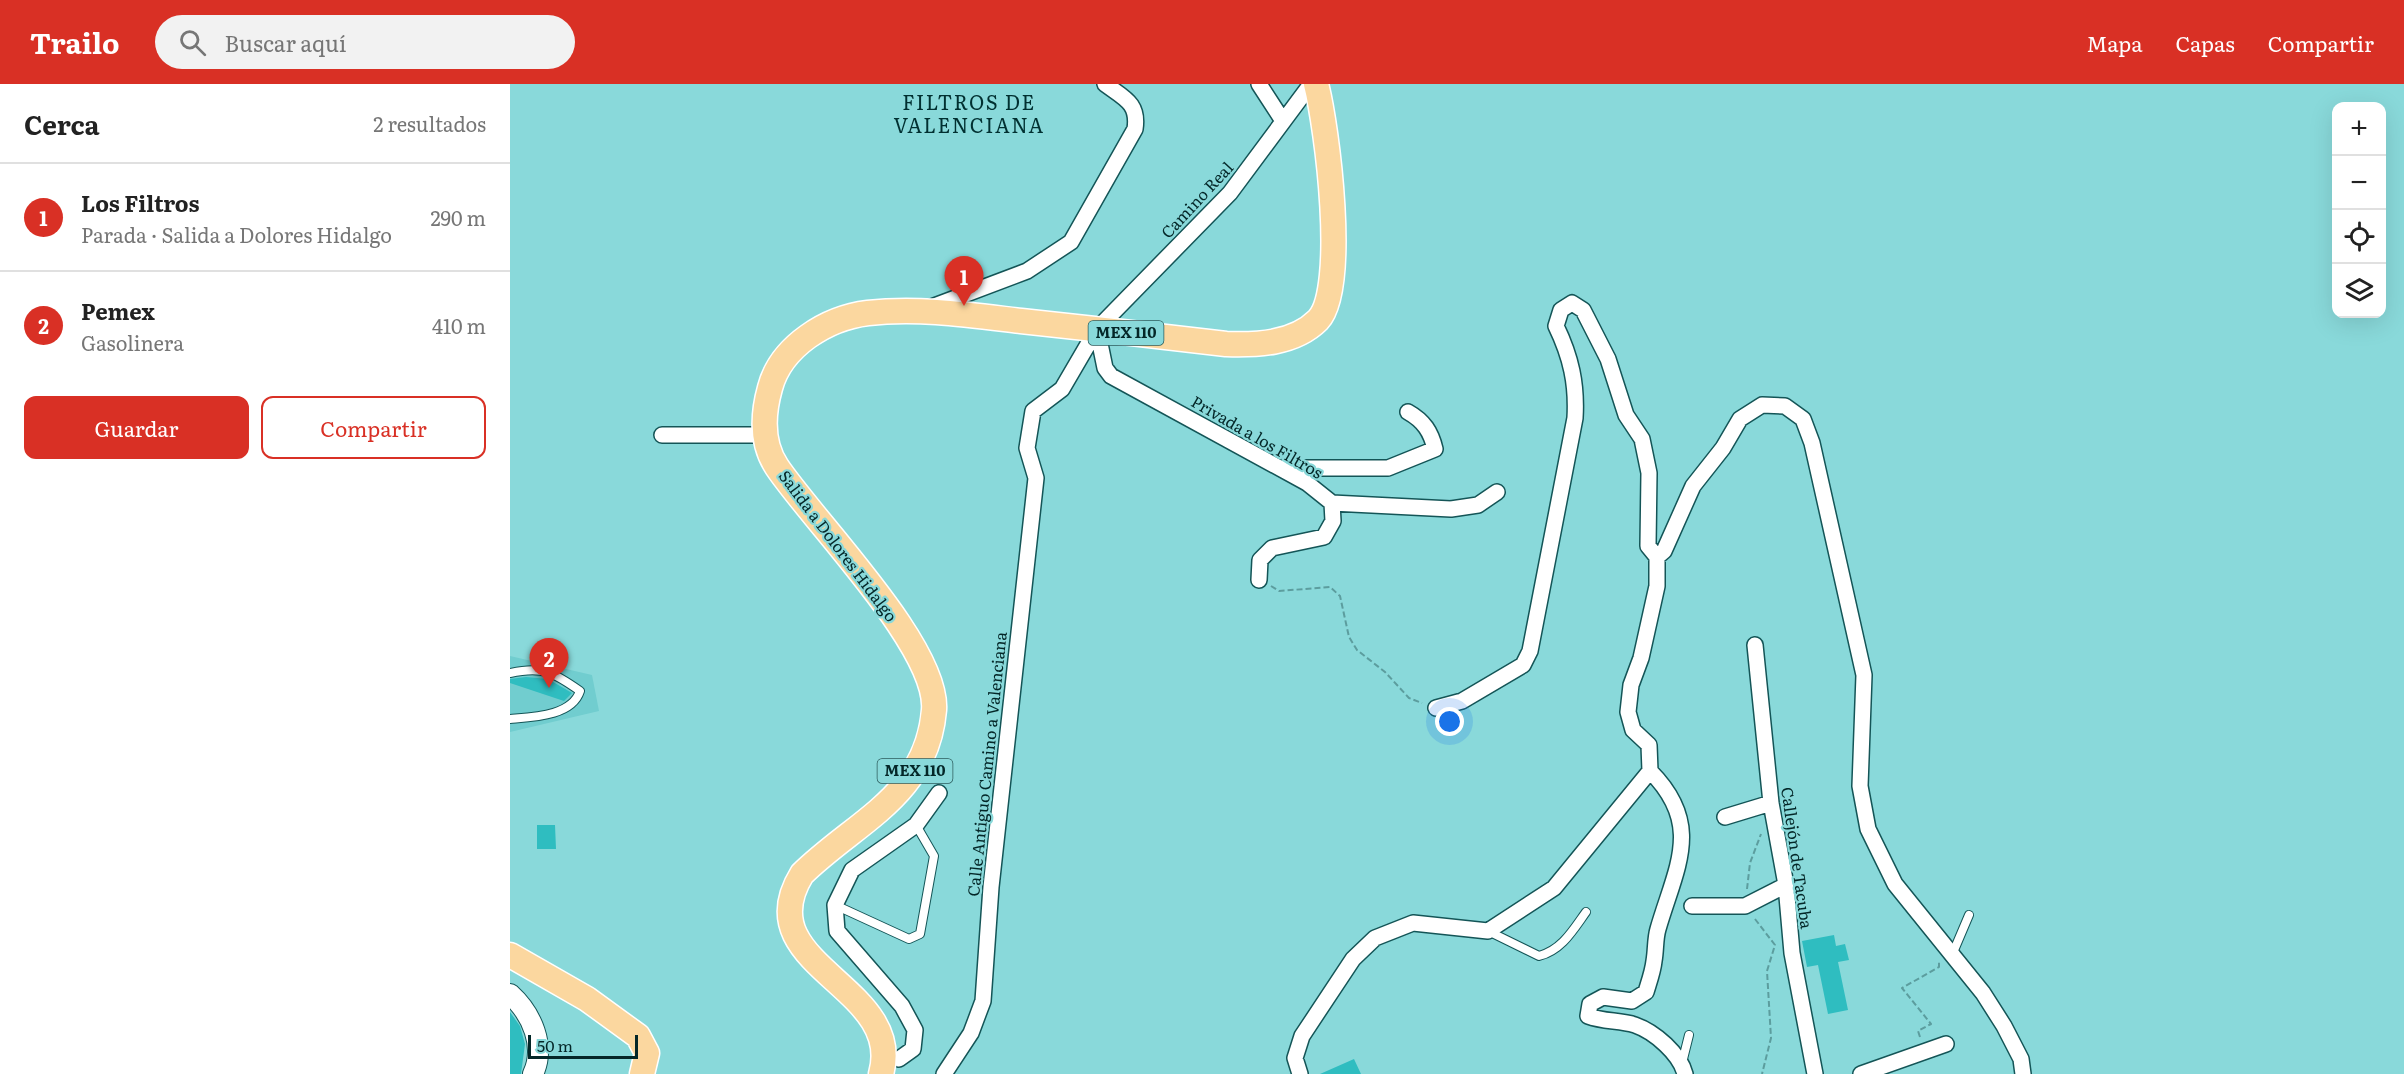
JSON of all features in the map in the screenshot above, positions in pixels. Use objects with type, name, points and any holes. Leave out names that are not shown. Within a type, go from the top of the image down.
[{"type":"main road","name":"Salida a Dolores Hidalgo","points":[[893,1069],[884,1063],[880,1036],[871,1019],[854,997],[799,944],[790,929],[788,908],[793,888],[802,874],[884,808],[905,786],[920,764],[934,708],[931,681],[916,651],[851,559],[776,465],[764,423],[766,401],[773,377],[785,357],[808,336],[834,323],[867,313],[918,312],[1253,345],[1275,342],[1296,334],[1319,320],[1328,296],[1335,220],[1322,111],[1316,84]]},
{"type":"main road","points":[[510,954],[587,999],[638,1036],[647,1053],[642,1074]]},
{"type":"street","points":[[918,312],[1027,271],[1071,242],[1135,129],[1137,117],[1133,105],[1105,84]]},
{"type":"street","points":[[1259,84],[1283,121]]},
{"type":"street","name":"Camino Real","points":[[1097,329],[1230,193],[1311,84]]},
{"type":"street","points":[[1300,1074],[1295,1058],[1302,1036],[1353,959],[1375,938],[1413,922],[1488,931],[1554,888],[1650,771],[1649,745],[1633,730],[1628,712],[1631,685],[1641,658],[1657,586],[1657,557],[1648,546],[1649,472],[1642,439],[1626,415],[1608,359],[1583,310],[1572,303],[1561,310],[1556,326],[1569,353],[1576,392],[1575,418],[1530,651],[1523,665],[1462,701],[1436,708]]},
{"type":"street","name":"Calle Antiguo Camino a Valenciana","points":[[944,1074],[971,1033],[983,1002],[991,887],[1036,478],[1027,448],[1033,411],[1062,389],[1097,329]]},
{"type":"street","name":"Privada a los Filtros","points":[[1097,329],[1105,368],[1112,376],[1307,483],[1332,503]]},
{"type":"street","points":[[1657,557],[1664,551],[1693,486],[1723,448],[1740,419],[1762,405],[1785,406],[1803,419],[1812,443],[1864,675],[1860,786],[1868,829],[1895,884],[1983,993],[2004,1026],[2021,1059],[2023,1074]]},
{"type":"street","points":[[1279,468],[1388,468],[1435,449],[1432,436],[1420,419],[1408,412]]},
{"type":"street","points":[[662,435],[766,435]]},
{"type":"street","points":[[1259,580],[1260,560],[1272,548],[1324,537],[1333,521],[1332,503],[1451,509],[1478,505],[1497,492]]},
{"type":"street","name":"Callejón de Tacuba","points":[[1755,645],[1771,803],[1786,885],[1792,952],[1815,1074]]},
{"type":"street","points":[[1650,771],[1662,783],[1678,815],[1684,846],[1678,871],[1657,932],[1654,962],[1646,992],[1632,1001],[1603,997],[1590,1004],[1588,1016],[1600,1021],[1635,1025],[1657,1038],[1683,1068]]},
{"type":"street","points":[[893,1069],[913,1049],[915,1030],[902,1006],[837,931],[835,905],[852,870],[916,825],[939,793]]},
{"type":"street","points":[[1725,817],[1771,803]]},
{"type":"street","points":[[1692,906],[1745,906],[1786,885]]},
{"type":"street","points":[[510,994],[538,1037],[538,1051],[533,1074]]},
{"type":"street","points":[[1861,1074],[1946,1044]]},
{"type":"lane","points":[[510,673],[539,668],[563,679],[580,691],[577,699],[569,708],[543,716],[510,720]]},
{"type":"lane","points":[[835,905],[909,939],[920,934],[934,856],[916,825]]},
{"type":"lane","points":[[1488,931],[1539,956],[1552,952],[1565,941],[1586,912]]},
{"type":"lane","points":[[1952,955],[1969,915]]},
{"type":"lane","points":[[1683,1068],[1689,1035]]},
{"type":"path","points":[[1259,580],[1279,591],[1330,587],[1340,596],[1349,637],[1357,650],[1385,672],[1409,698],[1436,708]]},
{"type":"path","points":[[1762,830],[1750,863],[1745,906],[1775,945],[1767,971],[1771,1038],[1762,1074]]},
{"type":"path","points":[[1926,1051],[1918,1031],[1931,1024],[1902,987],[1939,968],[1940,941]]},
{"type":"shaded area","points":[[510,656],[592,675],[599,711],[510,732]]},
{"type":"building","points":[[526,677],[548,679],[572,693],[564,701],[510,683],[510,679]]},
{"type":"building","points":[[537,825],[555,825],[556,849],[537,849]]},
{"type":"building","points":[[1834,935],[1836,946],[1845,944],[1849,960],[1838,962],[1848,1010],[1828,1014],[1818,965],[1807,967],[1802,941]]},
{"type":"building","points":[[510,1012],[520,1026],[525,1044],[521,1074],[510,1074]]},
{"type":"building","points":[[1354,1059],[1361,1074],[1320,1074]]},
{"type":"place","name":"Los Filtros","points":[[964,306]]},
{"type":"place","name":"Pemex","points":[[549,688]]},
{"type":"district","name":"FILTROS DE VALENCIANA","points":[[969,114]]}]
